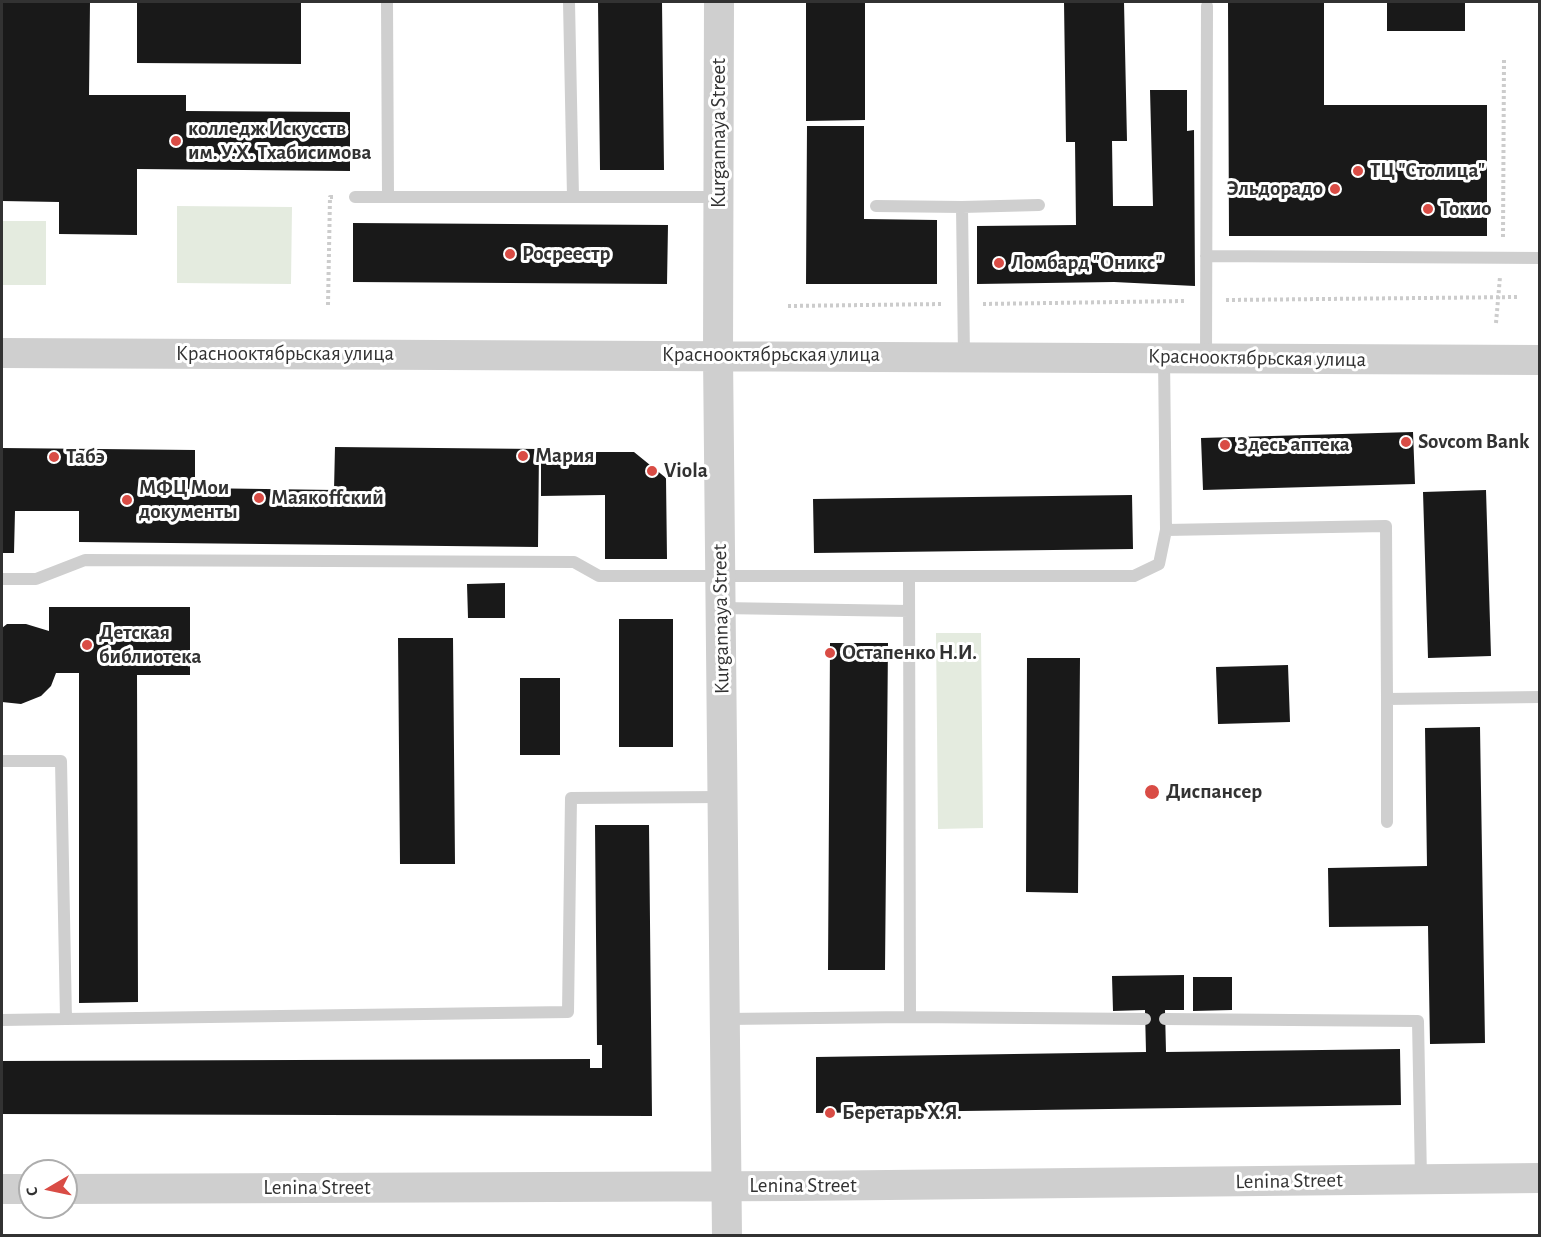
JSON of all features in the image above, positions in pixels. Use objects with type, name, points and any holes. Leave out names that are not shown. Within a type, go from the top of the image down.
[{"type":"street","name":"Kurgannaya Street","points":[[719,2],[718,355],[727,1236]]},
{"type":"street","name":"Краснооктябрьская улица","points":[[2,352],[1539,360]]},
{"type":"street","name":"Lenina Street","points":[[78,1189],[726,1186],[1539,1178]]},
{"type":"street","points":[[2,1189],[18,1189]]},
{"type":"lane","points":[[387,2],[388,197]]},
{"type":"lane","points":[[569,2],[573,197]]},
{"type":"lane","points":[[1206,357],[1207,6]]},
{"type":"lane","points":[[355,197],[718,197]]},
{"type":"lane","points":[[876,206],[1039,205]]},
{"type":"lane","points":[[962,207],[964,356]]},
{"type":"lane","points":[[1206,256],[1539,258]]},
{"type":"lane","points":[[2,579],[36,579],[85,560],[574,562],[599,576],[1134,576],[1159,564],[1166,530],[1164,357]]},
{"type":"lane","points":[[1166,530],[1386,526],[1387,822]]},
{"type":"lane","points":[[909,576],[910,1017]]},
{"type":"lane","points":[[721,608],[909,611]]},
{"type":"lane","points":[[1387,699],[1539,697]]},
{"type":"lane","points":[[2,761],[61,761],[66,1019]]},
{"type":"lane","points":[[2,1020],[568,1012],[571,798],[723,797]]},
{"type":"lane","points":[[724,1019],[910,1017],[1145,1019]]},
{"type":"lane","points":[[1165,1019],[1418,1021],[1421,1180]]},
{"type":"path","points":[[1496,323],[1503,258],[1504,60]]},
{"type":"path","points":[[328,305],[330,197],[355,197]]},
{"type":"path","points":[[788,306],[1519,297]]},
{"type":"shaded area","points":[[177,206],[292,207],[291,284],[177,283]]},
{"type":"shaded area","points":[[2,221],[46,221],[46,285],[2,285]]},
{"type":"shaded area","points":[[936,633],[981,633],[983,828],[938,829]]},
{"type":"building","name":"колледж Искусств им. У.Х. Тхабисимова","points":[[2,2],[90,2],[89,95],[186,95],[186,111],[350,112],[350,171],[137,169],[137,235],[59,234],[59,202],[2,201]]},
{"type":"building","points":[[137,2],[301,2],[301,64],[137,63]]},
{"type":"building","points":[[598,2],[662,2],[664,170],[600,170]]},
{"type":"building","points":[[806,2],[865,2],[865,120],[806,121]]},
{"type":"building","points":[[1064,2],[1124,2],[1127,141],[1112,141],[1113,206],[1153,206],[1150,90],[1187,90],[1187,131],[1194,130],[1195,286],[1114,282],[977,284],[977,226],[1076,225],[1075,142],[1066,142]]},
{"type":"building","name":"ТЦ \"Столица\"","points":[[1228,2],[1324,2],[1324,105],[1487,105],[1487,236],[1229,236]]},
{"type":"building","points":[[1387,2],[1465,2],[1465,31],[1387,31]]},
{"type":"building","points":[[807,126],[864,126],[864,219],[937,220],[937,284],[806,284]]},
{"type":"building","name":"Росреестр","points":[[353,223],[668,225],[667,284],[353,282]]},
{"type":"building","points":[[1413,432],[1415,484],[1203,490],[1201,438]]},
{"type":"building","points":[[335,447],[539,449],[538,547],[79,542],[79,511],[15,511],[14,553],[2,553],[2,448],[195,450],[195,488],[334,490]]},
{"type":"building","points":[[541,452],[634,452],[666,478],[667,559],[605,559],[605,495],[541,496]]},
{"type":"building","points":[[1486,490],[1491,656],[1428,658],[1423,492]]},
{"type":"building","points":[[1132,495],[1133,549],[814,553],[813,499]]},
{"type":"building","points":[[505,583],[505,618],[468,618],[467,584]]},
{"type":"building","points":[[49,607],[190,607],[190,675],[137,675],[138,1002],[79,1003],[79,673],[56,673],[51,686],[41,696],[21,704],[2,702],[2,628],[7,624],[26,624],[49,631]]},
{"type":"building","points":[[619,619],[673,619],[673,747],[619,747]]},
{"type":"building","points":[[398,638],[453,638],[455,864],[400,864]]},
{"type":"building","points":[[830,643],[888,643],[885,970],[828,970]]},
{"type":"building","points":[[1027,658],[1080,658],[1078,893],[1026,892]]},
{"type":"building","points":[[1288,665],[1290,722],[1218,724],[1216,667]]},
{"type":"building","points":[[520,678],[560,678],[560,755],[520,755]]},
{"type":"building","points":[[1480,727],[1485,1043],[1430,1044],[1428,926],[1329,927],[1328,868],[1427,866],[1425,728]]},
{"type":"building","points":[[595,825],[649,825],[652,1116],[2,1114],[2,1061],[590,1059],[590,1068],[602,1068],[602,1045],[597,1045]]},
{"type":"building","points":[[1184,975],[1184,1010],[1165,1010],[1166,1052],[1400,1049],[1401,1105],[816,1113],[816,1057],[1146,1052],[1145,1010],[1113,1011],[1112,976]]},
{"type":"building","points":[[1193,977],[1232,977],[1232,1010],[1193,1011]]},
{"type":"place","name":"колледж Искусств им. У.Х. Тхабисимова","points":[[176,141]]},
{"type":"place","name":"ТЦ \"Столица\"","points":[[1358,171]]},
{"type":"place","name":"Эльдорадо","points":[[1335,189]]},
{"type":"place","name":"Токио","points":[[1428,209]]},
{"type":"place","name":"Росреестр","points":[[510,254]]},
{"type":"place","name":"Ломбард \"Оникс\"","points":[[999,263]]},
{"type":"place","name":"Sovcom Bank","points":[[1406,442]]},
{"type":"place","name":"Здесь аптека","points":[[1225,445]]},
{"type":"place","name":"Мария","points":[[523,456]]},
{"type":"place","name":"Табэ","points":[[54,457]]},
{"type":"place","name":"Viola","points":[[652,471]]},
{"type":"place","name":"Маякоffский","points":[[259,498]]},
{"type":"place","name":"МФЦ Мои документы","points":[[127,500]]},
{"type":"place","name":"Детская библиотека","points":[[87,645]]},
{"type":"place","name":"Остапенко Н.И.","points":[[830,653]]},
{"type":"place","name":"Диспансер","points":[[1152,792]]},
{"type":"place","name":"Беретарь Х.Я.","points":[[830,1113]]}]
